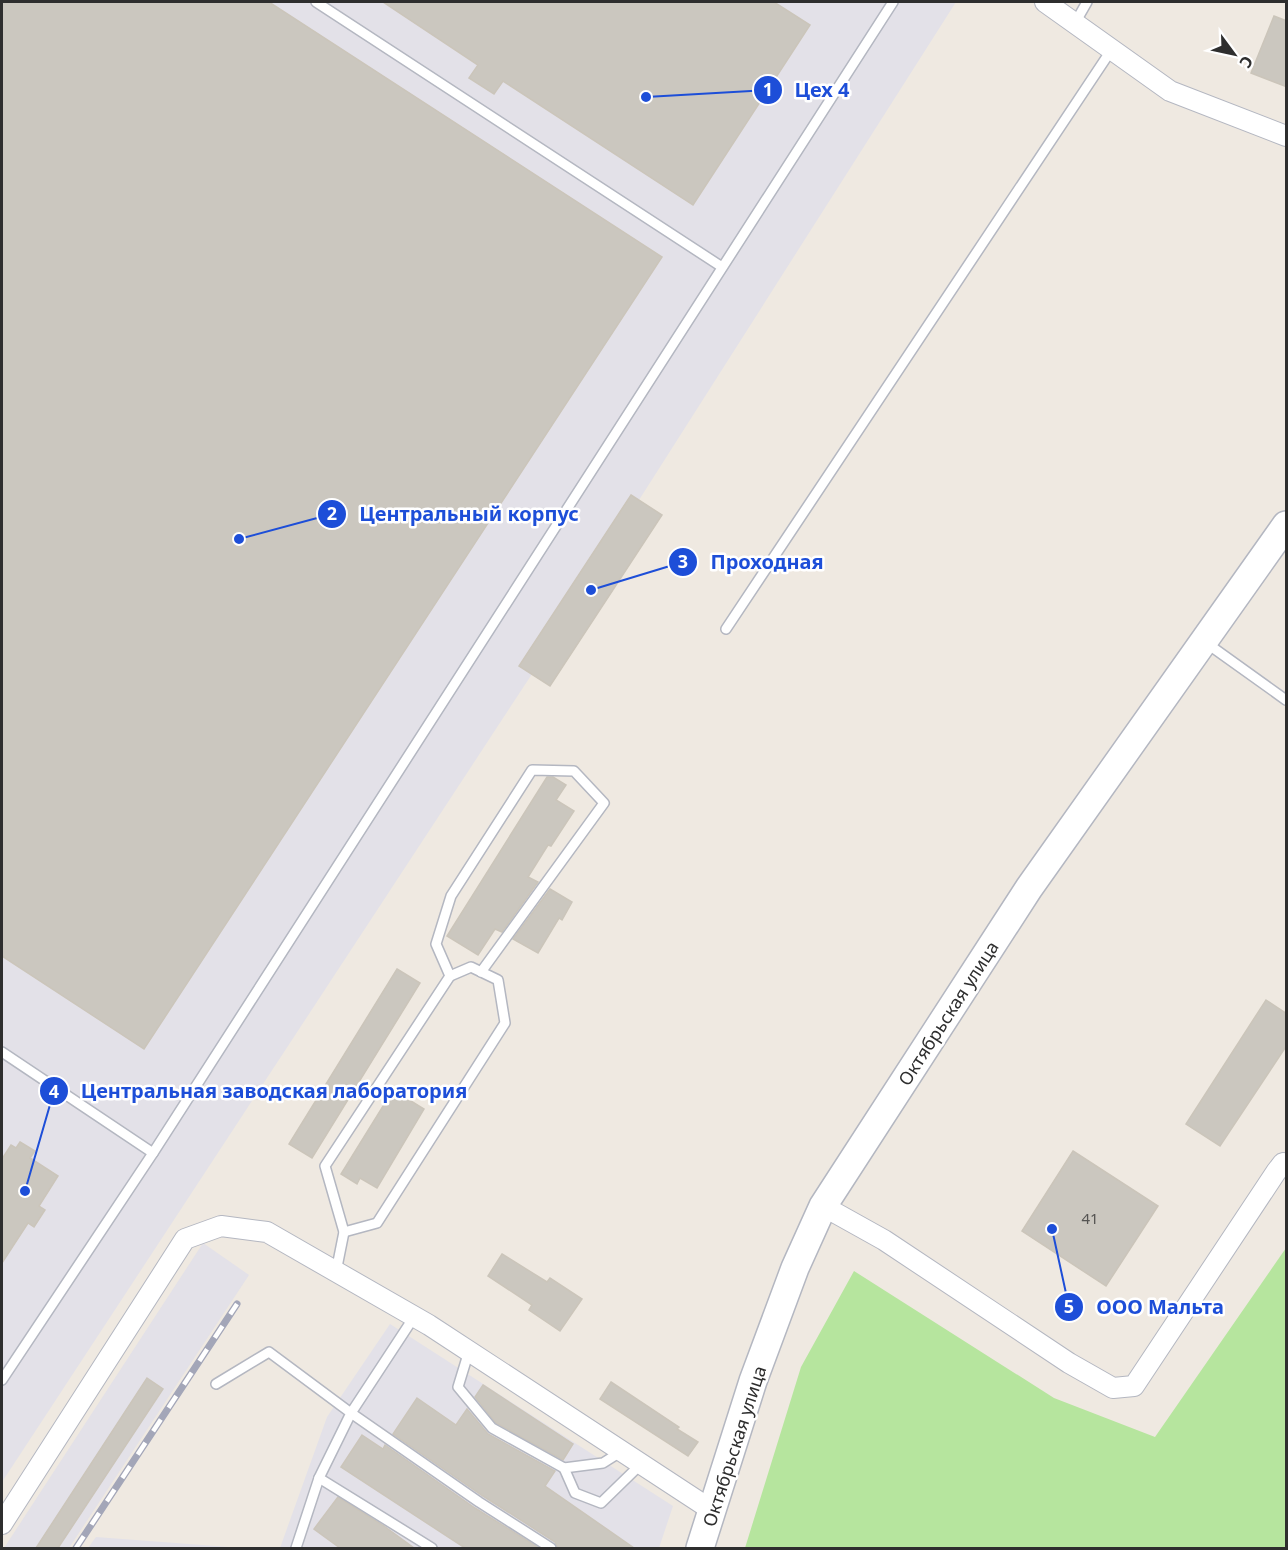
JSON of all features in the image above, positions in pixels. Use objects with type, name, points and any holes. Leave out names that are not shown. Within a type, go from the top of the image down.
[{"type":"main road","name":"Октябрьская улица","points":[[700,1548],[753,1381],[795,1268],[823,1206],[1029,888],[1287,525]]},
{"type":"street","points":[[1045,2],[1170,91],[1287,136]]},
{"type":"street","points":[[823,1206],[884,1240],[1069,1363],[1113,1388],[1134,1386],[1281,1169]]},
{"type":"street","points":[[2,1524],[185,1239],[220,1226],[267,1232],[469,1351],[713,1511]]},
{"type":"lane","points":[[316,2],[722,267]]},
{"type":"lane","points":[[2,1380],[153,1153],[893,2]]},
{"type":"lane","points":[[1074,23],[1087,2]]},
{"type":"lane","points":[[726,629],[1112,49]]},
{"type":"lane","points":[[1205,642],[1287,700]]},
{"type":"lane","points":[[450,976],[436,944],[451,896],[532,770],[574,771],[604,803],[481,972]]},
{"type":"lane","points":[[336,1272],[344,1232],[325,1166],[450,976],[471,967],[498,980],[505,1023],[377,1223],[344,1232]]},
{"type":"lane","points":[[2,1052],[153,1153]]},
{"type":"lane","points":[[296,1548],[320,1478],[351,1413],[414,1317]]},
{"type":"lane","points":[[469,1351],[458,1387],[492,1428],[564,1468],[603,1463],[622,1451]]},
{"type":"lane","points":[[216,1384],[269,1352],[478,1502],[551,1548]]},
{"type":"lane","points":[[564,1468],[575,1494],[601,1503],[640,1464]]},
{"type":"lane","points":[[320,1478],[432,1548]]},
{"type":"shaded area","points":[[2,2],[956,2],[639,500],[532,674],[2,1482]]},
{"type":"shaded area","points":[[203,1243],[249,1275],[69,1548],[4,1548]]},
{"type":"shaded area","points":[[390,1324],[673,1506],[659,1548],[280,1548],[327,1417]]},
{"type":"shaded area","points":[[96,1537],[242,1548],[88,1548]]},
{"type":"green space","points":[[1286,1248],[1286,1548],[745,1548],[801,1367],[854,1271],[1054,1398],[1155,1437]]},
{"type":"building","points":[[2,2],[269,2],[662,257],[144,1049],[2,956]]},
{"type":"building","points":[[383,2],[774,2],[810,25],[693,205],[503,81],[494,94],[469,78],[478,65]]},
{"type":"building","points":[[1274,16],[1287,21],[1287,87],[1251,73]]},
{"type":"building","points":[[631,495],[662,515],[550,686],[519,666]]},
{"type":"building","points":[[547,777],[553,777],[566,785],[556,800],[574,811],[551,846],[548,845],[528,877],[538,882],[502,932],[495,929],[478,955],[447,936]]},
{"type":"building","points":[[550,889],[572,902],[562,920],[559,918],[538,953],[513,939]]},
{"type":"building","points":[[397,969],[420,983],[312,1158],[289,1144]]},
{"type":"building","points":[[1266,1000],[1287,1014],[1287,1045],[1220,1146],[1186,1124]]},
{"type":"building","points":[[393,1090],[424,1109],[377,1188],[360,1178],[357,1184],[341,1174]]},
{"type":"building","points":[[20,1142],[35,1151],[30,1158],[58,1176],[39,1206],[45,1210],[34,1227],[28,1223],[2,1263],[2,1159],[11,1145],[16,1148]]},
{"type":"building","points":[[1073,1151],[1158,1206],[1106,1286],[1022,1231]]},
{"type":"building","points":[[502,1254],[547,1282],[550,1278],[582,1299],[560,1331],[529,1310],[532,1305],[488,1276]]},
{"type":"building","points":[[147,1378],[163,1389],[58,1548],[36,1548]]},
{"type":"building","points":[[611,1382],[698,1442],[688,1456],[600,1399]]},
{"type":"building","points":[[483,1385],[573,1444],[563,1460],[496,1423],[475,1397]]},
{"type":"building","points":[[417,1398],[456,1425],[467,1409],[488,1434],[555,1471],[545,1486],[634,1548],[558,1548],[555,1542],[393,1434]]},
{"type":"building","points":[[362,1435],[383,1449],[385,1445],[475,1508],[539,1548],[465,1548],[341,1467]]},
{"type":"building","points":[[338,1497],[414,1548],[340,1548],[314,1529]]},
{"type":"railway","points":[[76,1548],[237,1304]]},
{"type":"place","name":"Цех 4","points":[[646,97]]},
{"type":"place","name":"Центральный корпус","points":[[239,539]]},
{"type":"place","name":"Проходная","points":[[591,590]]},
{"type":"place","name":"Центральная заводская лаборатория","points":[[25,1191]]},
{"type":"place","name":"ООО Мальта","points":[[1052,1229]]}]
